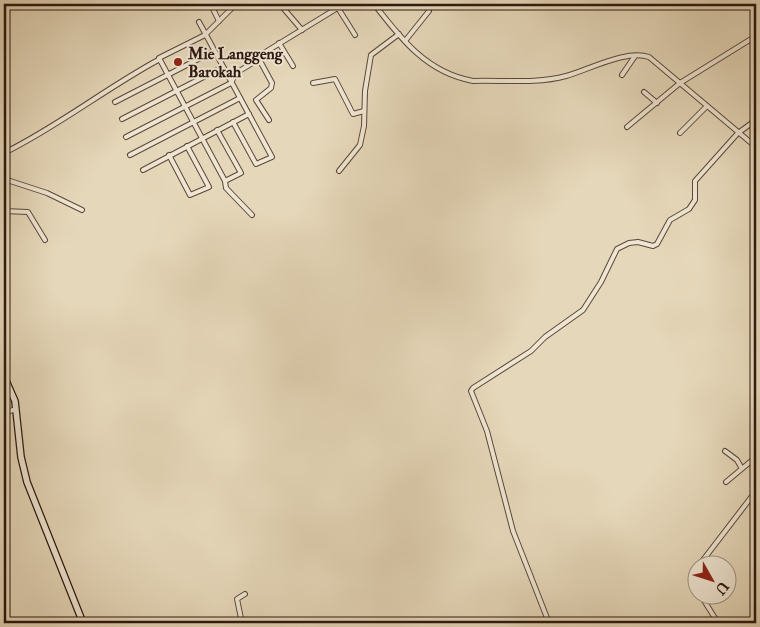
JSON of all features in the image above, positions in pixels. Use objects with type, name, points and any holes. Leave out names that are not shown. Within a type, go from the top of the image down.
[{"type":"main road","points":[[4,376],[16,408],[19,445],[27,482],[83,623]]},
{"type":"street","points":[[4,153],[92,103],[114,85],[206,35],[230,6],[236,4]]},
{"type":"street","points":[[126,137],[231,83],[236,73],[258,59],[262,54],[344,4]]},
{"type":"street","points":[[374,4],[405,41],[429,65],[451,76],[473,81],[556,78],[635,56],[649,56],[756,147]]},
{"type":"street","points":[[338,8],[355,35]]},
{"type":"street","points":[[213,9],[219,21]]},
{"type":"street","points":[[284,9],[302,30]]},
{"type":"street","points":[[405,41],[430,11]]},
{"type":"street","points":[[199,22],[272,157],[256,164],[233,122]]},
{"type":"street","points":[[338,171],[360,145],[364,91],[371,55],[399,34]]},
{"type":"street","points":[[627,127],[680,83],[756,36]]},
{"type":"street","points":[[279,43],[293,66]]},
{"type":"street","points":[[115,102],[214,51]]},
{"type":"street","points":[[622,75],[635,56]]},
{"type":"street","points":[[160,59],[225,181],[226,188],[252,215]]},
{"type":"street","points":[[258,59],[272,83],[271,88],[256,100],[269,120]]},
{"type":"street","points":[[122,119],[223,67]]},
{"type":"street","points":[[313,83],[334,79],[353,114],[364,110]]},
{"type":"street","points":[[644,92],[657,103]]},
{"type":"street","points":[[130,156],[240,98]]},
{"type":"street","points":[[680,133],[707,106]]},
{"type":"street","points":[[144,170],[248,114]]},
{"type":"street","points":[[549,623],[513,531],[487,431],[471,391],[480,383],[532,350],[545,337],[583,310],[602,282],[617,249],[629,243],[638,242],[653,246],[658,244],[670,220],[689,209],[694,200],[696,181],[738,133],[756,120]]},
{"type":"street","points":[[217,130],[241,173],[225,181]]},
{"type":"street","points":[[169,156],[190,195],[209,186],[187,146]]},
{"type":"street","points":[[4,179],[47,193],[82,210]]},
{"type":"street","points":[[4,211],[28,212],[45,240]]},
{"type":"street","points":[[4,413],[16,408]]},
{"type":"street","points":[[725,451],[737,460],[742,467]]},
{"type":"street","points":[[726,482],[756,457]]},
{"type":"street","points":[[708,554],[756,491]]},
{"type":"street","points":[[242,623],[237,599],[245,594]]},
{"type":"street","points":[[706,604],[718,623]]},
{"type":"place","name":"Mie Langgeng Barokah","points":[[178,62]]}]
